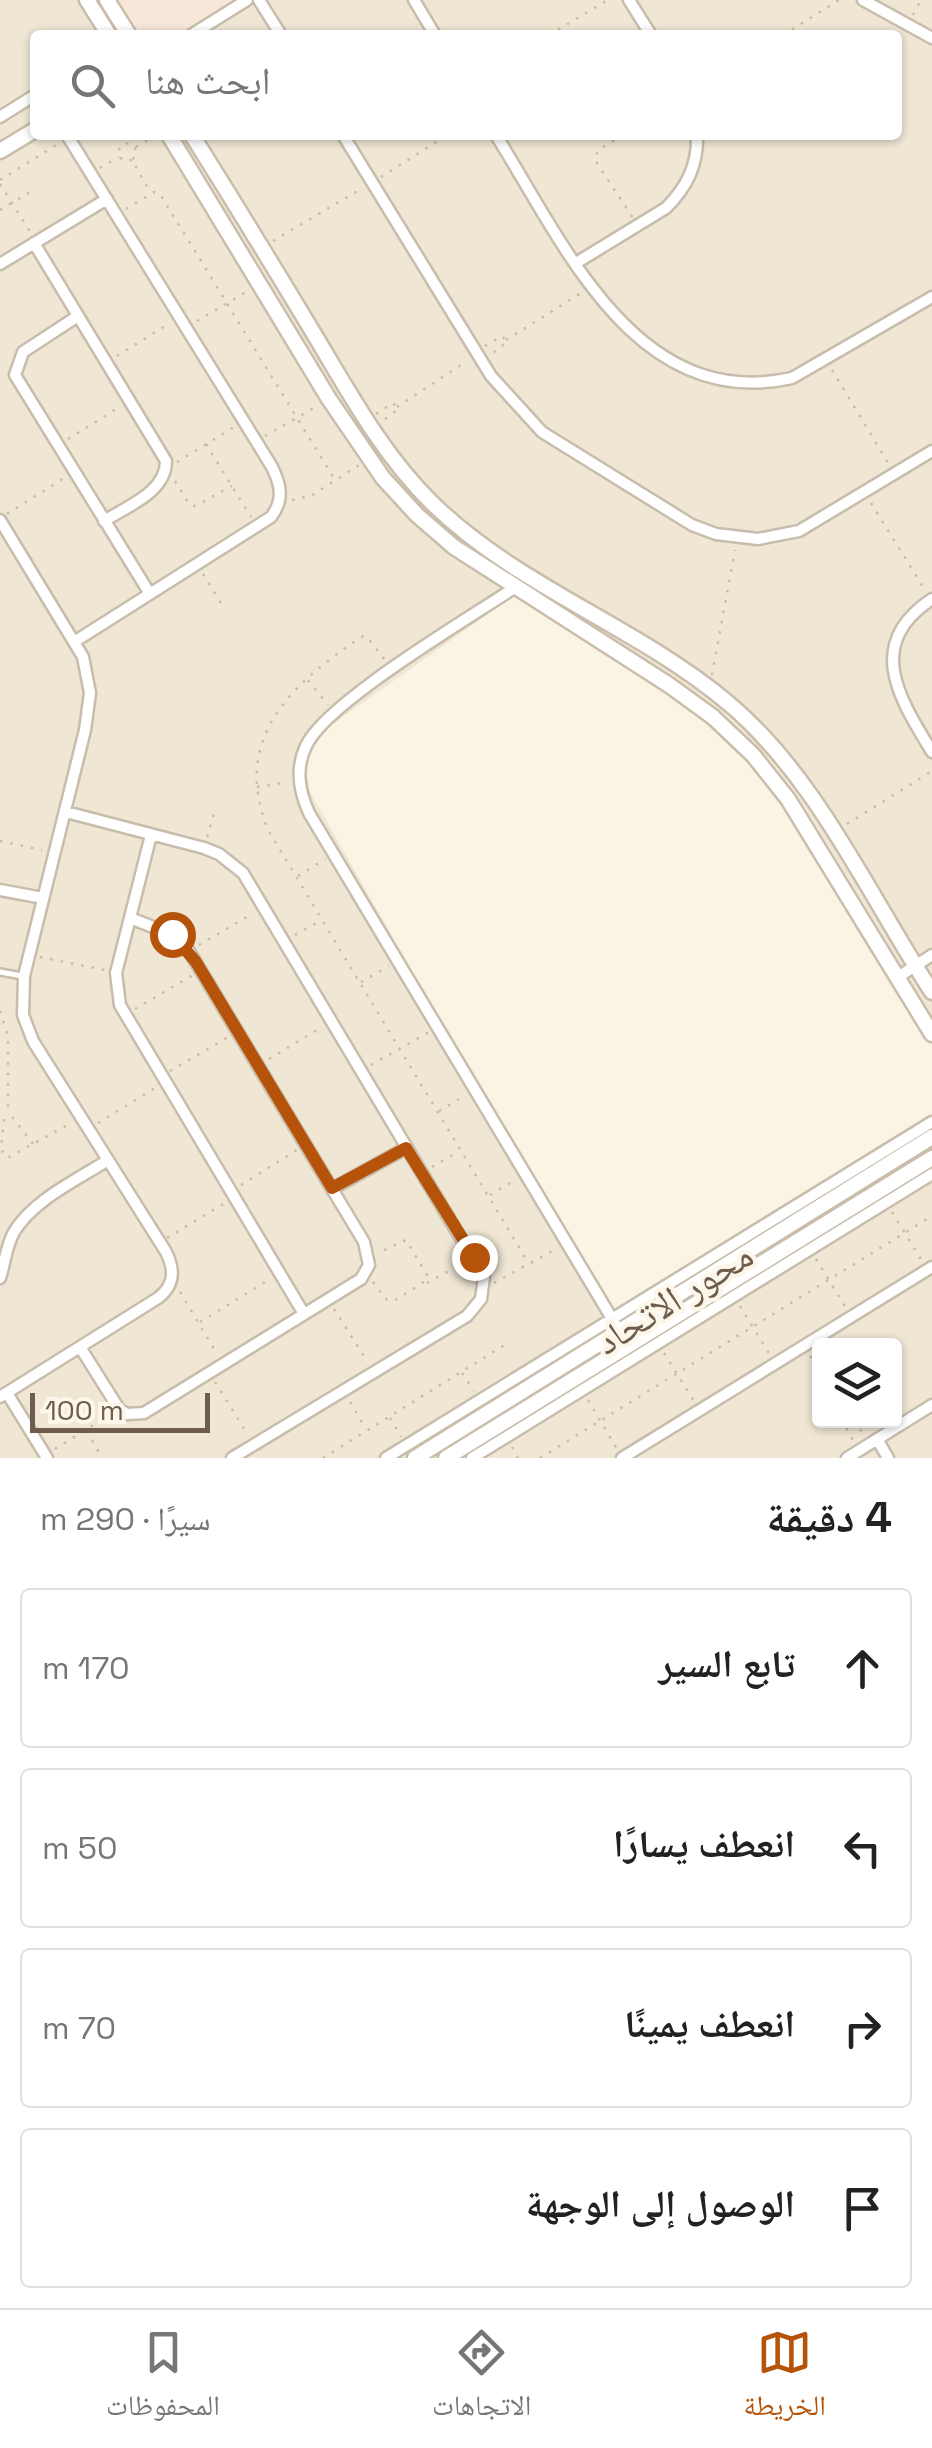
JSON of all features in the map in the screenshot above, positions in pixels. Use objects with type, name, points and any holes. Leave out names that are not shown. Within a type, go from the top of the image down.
[{"type":"street","points":[[87,0],[106,30]]},
{"type":"street","points":[[107,0],[126,30]]},
{"type":"street","points":[[199,30],[248,0]]},
{"type":"street","points":[[260,0],[278,30]]},
{"type":"street","points":[[414,0],[432,30]]},
{"type":"street","points":[[629,0],[648,30]]},
{"type":"street","points":[[863,0],[932,38]]},
{"type":"street","points":[[0,116],[30,97]]},
{"type":"street","points":[[0,152],[30,133]]},
{"type":"street","points":[[69,140],[244,420],[277,478],[281,498],[271,517],[74,642]]},
{"type":"street","points":[[172,140],[329,399],[368,459],[399,497],[436,532],[514,588],[669,685],[743,745],[788,799],[932,1034]]},
{"type":"street","points":[[195,140],[369,425],[421,491],[484,546],[709,689],[768,740],[804,785],[932,992]]},
{"type":"street","points":[[346,140],[506,396],[542,432],[692,524],[737,539],[778,537],[865,493],[932,451]]},
{"type":"street","points":[[499,140],[590,286],[614,316],[669,360],[710,377],[770,383],[792,378],[932,297]]},
{"type":"street","points":[[576,264],[666,208],[686,184],[697,140]]},
{"type":"street","points":[[0,264],[107,199]]},
{"type":"street","points":[[35,242],[164,454],[166,468],[157,487],[104,521]]},
{"type":"street","points":[[78,316],[22,352],[15,367],[18,383],[150,594]]},
{"type":"street","points":[[0,519],[83,657],[90,693],[86,730],[24,976],[22,1001],[33,1042],[160,1242],[170,1261],[172,1280],[158,1298],[4,1395],[46,1456]]},
{"type":"street","points":[[514,588],[334,712],[307,743],[299,781],[308,814],[620,1332]]},
{"type":"street","points":[[932,600],[914,611],[903,626],[892,663],[900,700],[932,752]]},
{"type":"street","points":[[66,812],[204,848],[243,873],[484,1277],[476,1308],[467,1316],[232,1458]]},
{"type":"street","points":[[151,834],[116,973],[117,994],[304,1314]]},
{"type":"street","points":[[0,890],[43,898]]},
{"type":"street","points":[[80,1347],[119,1410],[127,1414],[144,1412],[366,1273],[370,1257],[189,951],[161,928],[130,918]]},
{"type":"street","points":[[898,977],[932,955]]},
{"type":"street","points":[[386,1458],[410,1452],[480,1400],[932,1122]]},
{"type":"street","name":"محور الاتحاد","points":[[410,1452],[620,1332],[932,1137]]},
{"type":"street","points":[[332,1188],[406,1148]]},
{"type":"street","name":"محور الاتحاد","points":[[446,1458],[932,1158]]},
{"type":"street","points":[[0,1278],[9,1242],[20,1223],[44,1202],[108,1160]]},
{"type":"street","points":[[472,1458],[932,1174]]},
{"type":"street","points":[[622,1458],[930,1268]]},
{"type":"street","points":[[847,1458],[932,1406]]},
{"type":"street","points":[[869,1445],[888,1458]]},
{"type":"lane","points":[[0,972],[24,976]]},
{"type":"path","points":[[557,30],[608,0]]},
{"type":"path","points":[[792,30],[839,0]]},
{"type":"path","points":[[908,25],[921,0]]},
{"type":"path","points":[[35,242],[0,182],[61,140]]},
{"type":"path","points":[[121,140],[123,144]]},
{"type":"path","points":[[136,148],[148,140]]},
{"type":"path","points":[[262,248],[439,140]]},
{"type":"path","points":[[614,140],[598,150],[595,160],[638,226]]},
{"type":"path","points":[[130,143],[136,148],[132,160],[125,161],[118,150],[130,143]]},
{"type":"path","points":[[90,173],[120,156]]},
{"type":"path","points":[[132,160],[150,194]]},
{"type":"path","points":[[0,210],[30,192]]},
{"type":"path","points":[[116,215],[150,194],[160,194],[335,480]]},
{"type":"path","points":[[107,362],[260,283]]},
{"type":"path","points":[[506,340],[590,286]]},
{"type":"path","points":[[397,406],[478,356],[501,337],[506,340]]},
{"type":"path","points":[[478,356],[507,345],[506,340]]},
{"type":"path","points":[[826,360],[894,474]]},
{"type":"path","points":[[256,442],[329,399]]},
{"type":"path","points":[[58,446],[130,400]]},
{"type":"path","points":[[369,425],[392,403],[397,406]]},
{"type":"path","points":[[369,425],[398,410],[397,406]]},
{"type":"path","points":[[232,486],[192,506],[166,468],[244,420]]},
{"type":"path","points":[[206,444],[257,526]]},
{"type":"path","points":[[281,498],[304,498],[368,459]]},
{"type":"path","points":[[0,519],[74,472]]},
{"type":"path","points":[[865,493],[932,600]]},
{"type":"path","points":[[709,689],[737,539]]},
{"type":"path","points":[[197,565],[222,603]]},
{"type":"path","points":[[307,679],[334,712]]},
{"type":"path","points":[[833,833],[932,771]]},
{"type":"path","points":[[255,788],[299,781]]},
{"type":"path","points":[[204,848],[216,806]]},
{"type":"path","points":[[0,841],[55,854]]},
{"type":"path","points":[[296,876],[333,855]]},
{"type":"path","points":[[189,951],[264,906]]},
{"type":"path","points":[[284,940],[322,920]]},
{"type":"path","points":[[30,955],[116,973]]},
{"type":"path","points":[[360,983],[397,961]]},
{"type":"path","points":[[126,1015],[201,970]]},
{"type":"path","points":[[22,1001],[0,1010],[8,1036],[8,1117],[1,1128],[2,1157],[9,1158],[80,1117]]},
{"type":"path","points":[[258,1065],[332,1021]]},
{"type":"path","points":[[361,1071],[437,1028]]},
{"type":"path","points":[[88,1129],[238,1032]]},
{"type":"path","points":[[438,1112],[474,1090]]},
{"type":"path","points":[[8,1117],[33,1144]]},
{"type":"path","points":[[160,1242],[305,1145]]},
{"type":"path","points":[[421,1172],[460,1150]]},
{"type":"path","points":[[489,1196],[526,1174]]},
{"type":"path","points":[[886,1202],[930,1268]]},
{"type":"path","points":[[540,1458],[932,1216]]},
{"type":"path","points":[[370,1257],[406,1240],[428,1276],[425,1284]]},
{"type":"path","points":[[484,1288],[567,1243]]},
{"type":"path","points":[[810,1250],[852,1316]]},
{"type":"path","points":[[366,1273],[389,1300],[474,1257]]},
{"type":"path","points":[[198,1324],[280,1273]]},
{"type":"path","points":[[172,1280],[223,1364]]},
{"type":"path","points":[[734,1296],[776,1363]]},
{"type":"path","points":[[328,1299],[373,1371]]},
{"type":"path","points":[[323,1458],[506,1344]]},
{"type":"path","points":[[658,1344],[700,1410]]},
{"type":"path","points":[[804,1346],[812,1360]]},
{"type":"path","points":[[209,1372],[254,1444]]},
{"type":"path","points":[[462,1372],[480,1400]]},
{"type":"path","points":[[343,1389],[367,1430]]},
{"type":"path","points":[[582,1390],[622,1458]]},
{"type":"path","points":[[46,1456],[119,1410]]},
{"type":"path","points":[[389,1417],[410,1452]]},
{"type":"path","points":[[849,1428],[869,1445]]},
{"type":"path","points":[[859,1428],[869,1445]]},
{"type":"path","points":[[86,1430],[102,1458]]},
{"type":"path","points":[[506,1437],[518,1458]]},
{"type":"shaded area","points":[[0,0],[97,0],[115,30],[30,30],[30,140],[902,140],[902,30],[194,30],[242,0],[932,0],[932,1015],[795,791],[768,757],[727,715],[676,678],[526,587],[327,728],[305,761],[310,792],[449,1036],[629,1335],[932,1149],[932,1458],[0,1458]]},
{"type":"shaded area","points":[[97,0],[242,0],[194,30],[115,30]]},
{"type":"route","points":[[172,934],[196,962],[332,1188],[406,1148],[474,1257]]}]
